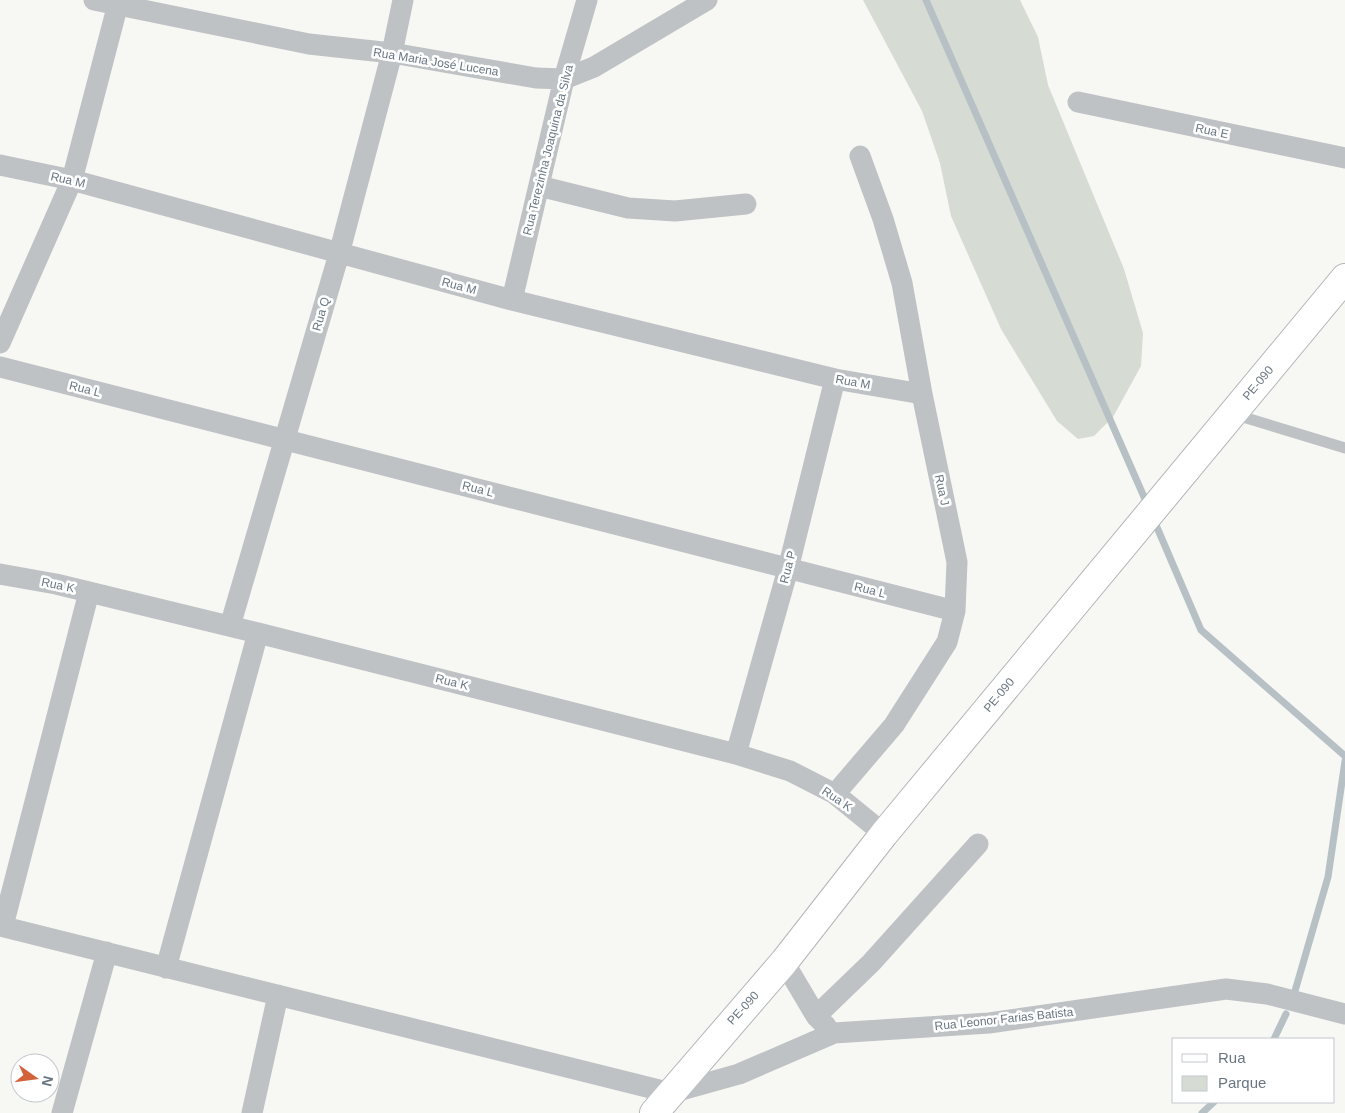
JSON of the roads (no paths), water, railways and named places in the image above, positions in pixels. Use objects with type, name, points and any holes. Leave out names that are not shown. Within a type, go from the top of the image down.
[{"type":"main road","name":"PE-090","points":[[662,1103],[784,962],[884,834],[1345,278]]},
{"type":"street","name":"Rua Maria José Lucena","points":[[94,0],[119,2],[309,44],[392,53],[536,78],[564,79],[594,67],[707,0]]},
{"type":"street","name":"Rua Q","points":[[230,626],[339,254],[392,53],[403,0]]},
{"type":"street","name":"Rua Terezinha Joaquina da Silva","points":[[512,300],[564,79],[587,0]]},
{"type":"street","points":[[0,343],[72,180],[119,2]]},
{"type":"street","name":"Rua E","points":[[1078,102],[1345,158]]},
{"type":"street","name":"Rua J","points":[[835,794],[894,725],[947,642],[955,611],[957,562],[922,394],[902,282],[883,219],[860,156]]},
{"type":"street","name":"Rua M","points":[[0,165],[72,180],[512,300],[836,379],[922,394]]},
{"type":"street","points":[[539,186],[628,208],[675,211],[746,204]]},
{"type":"street","name":"Rua L","points":[[0,367],[955,611]]},
{"type":"street","name":"Rua P","points":[[736,754],[788,569],[836,379]]},
{"type":"street","name":"Rua K","points":[[0,574],[89,592],[230,626],[736,754],[790,772],[835,794],[884,834]]},
{"type":"street","points":[[89,592],[1,926],[278,995],[662,1103]]},
{"type":"street","points":[[166,968],[258,633]]},
{"type":"street","points":[[816,1016],[871,963],[978,844]]},
{"type":"street","points":[[62,1113],[107,952]]},
{"type":"street","points":[[784,962],[816,1016],[834,1033]]},
{"type":"street","name":"Rua Leonor Farias Batista","points":[[662,1103],[739,1074],[834,1033],[989,1023],[1226,989],[1267,994],[1345,1014]]},
{"type":"street","points":[[252,1113],[278,995]]},
{"type":"lane","points":[[1232,414],[1345,448]]},
{"type":"waterway","points":[[926,0],[1148,506]]},
{"type":"waterway","points":[[1153,518],[1201,630],[1345,756]]},
{"type":"waterway","points":[[1295,991],[1328,877],[1345,761]]},
{"type":"waterway","points":[[1274,1038],[1286,1014]]},
{"type":"waterway","points":[[1202,1113],[1213,1103]]}]
